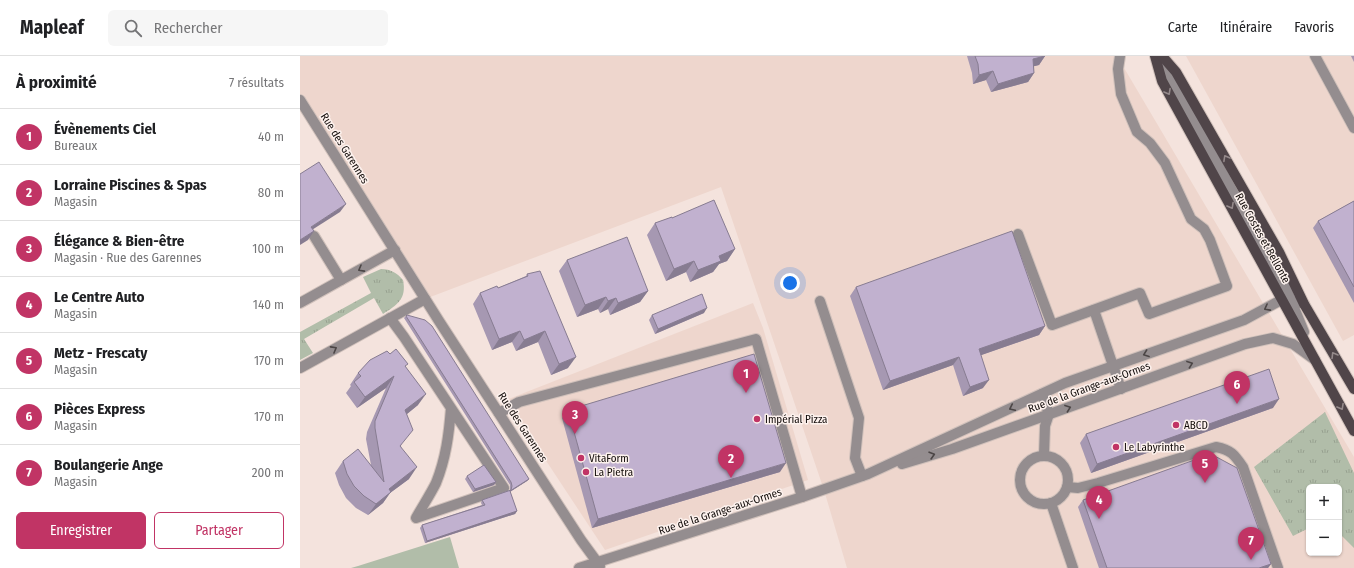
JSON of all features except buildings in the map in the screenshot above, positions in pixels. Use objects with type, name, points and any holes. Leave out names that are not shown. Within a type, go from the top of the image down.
[{"type":"main road","name":"Rue Costes et Bellonte","points":[[1155,56],[1162,81],[1287,300],[1315,360],[1354,430]]},
{"type":"main road","name":"Rue Costes et Bellonte","points":[[1162,56],[1176,72],[1216,140],[1279,252],[1304,304],[1354,389]]},
{"type":"street","points":[[1018,234],[1052,325],[1140,293],[1149,314],[1227,286],[1210,240],[1204,229],[1191,219],[1165,163],[1150,143],[1137,132],[1120,94],[1118,69],[1120,56]]},
{"type":"street","points":[[1158,56],[1286,288],[1287,300],[1304,304]]},
{"type":"street","points":[[1314,56],[1354,128]]},
{"type":"street","name":"Rue des Garennes","points":[[302,106],[425,299],[581,540],[599,565]]},
{"type":"street","points":[[314,236],[341,280]]},
{"type":"street","points":[[300,303],[395,250]]},
{"type":"street","points":[[300,368],[425,299]]},
{"type":"street","name":"Rue de la Grange-aux-Ormes","points":[[865,475],[1065,383],[1244,320],[1287,300]]},
{"type":"street","points":[[820,301],[859,418],[855,458],[865,475]]},
{"type":"street","points":[[1094,310],[1121,389]]},
{"type":"street","points":[[390,318],[451,408],[504,488],[416,518],[435,485],[442,467],[448,442],[451,408]]},
{"type":"street","name":"Rue de la Grange-aux-Ormes","points":[[579,568],[599,565],[865,475],[952,449],[1245,344],[1273,338],[1293,344],[1315,360]]},
{"type":"street","points":[[499,413],[519,402],[756,339],[802,497]]},
{"type":"street","points":[[1042,394],[1049,414],[1045,426],[1044,455]]},
{"type":"street","points":[[1067,487],[1078,488],[1098,483],[1216,447],[1228,450],[1236,456],[1243,467],[1278,568]]},
{"type":"street","points":[[1044,455],[1051,456],[1064,465],[1067,472],[1067,487],[1064,494],[1058,500],[1043,504],[1034,502],[1027,498],[1022,491],[1020,475],[1023,467],[1028,461],[1044,455]]},
{"type":"street","points":[[1051,503],[1073,568]]},
{"type":"shaded area","points":[[300,56],[1117,56],[1354,457],[1354,568],[847,568],[824,490],[721,187],[425,299],[300,100]]},
{"type":"shaded area","points":[[1186,56],[1354,56],[1354,335],[1343,341]]},
{"type":"shaded area","points":[[753,303],[763,328],[808,480],[605,550],[506,400]]},
{"type":"green space","points":[[381,269],[394,272],[403,280],[404,292],[400,301],[393,308],[383,314],[374,298],[304,339],[313,353],[300,360],[300,332],[371,293],[363,277]]},
{"type":"green space","points":[[1325,412],[1354,473],[1354,548],[1342,536],[1342,484],[1306,484],[1306,530],[1293,536],[1254,467]]},
{"type":"green space","points":[[450,537],[459,568],[351,568],[358,566]]},
{"type":"place","name":"Évènements Ciel","points":[[746,393]]},
{"type":"place","name":"Pièces Express","points":[[1237,404]]},
{"type":"place","name":"Impérial Pizza","points":[[757,419]]},
{"type":"place","name":"ABCD","points":[[1176,425]]},
{"type":"place","name":"Élégance & Bien-être","points":[[575,434]]},
{"type":"place","name":"Le Labyrinthe","points":[[1116,447]]},
{"type":"place","name":"VitaForm","points":[[581,458]]},
{"type":"place","name":"La Pietra","points":[[586,472]]},
{"type":"place","name":"Lorraine Piscines & Spas","points":[[731,478]]},
{"type":"place","name":"Metz - Frescaty","points":[[1205,483]]},
{"type":"place","name":"Le Centre Auto","points":[[1099,519]]},
{"type":"place","name":"Boulangerie Ange","points":[[1251,560]]}]
